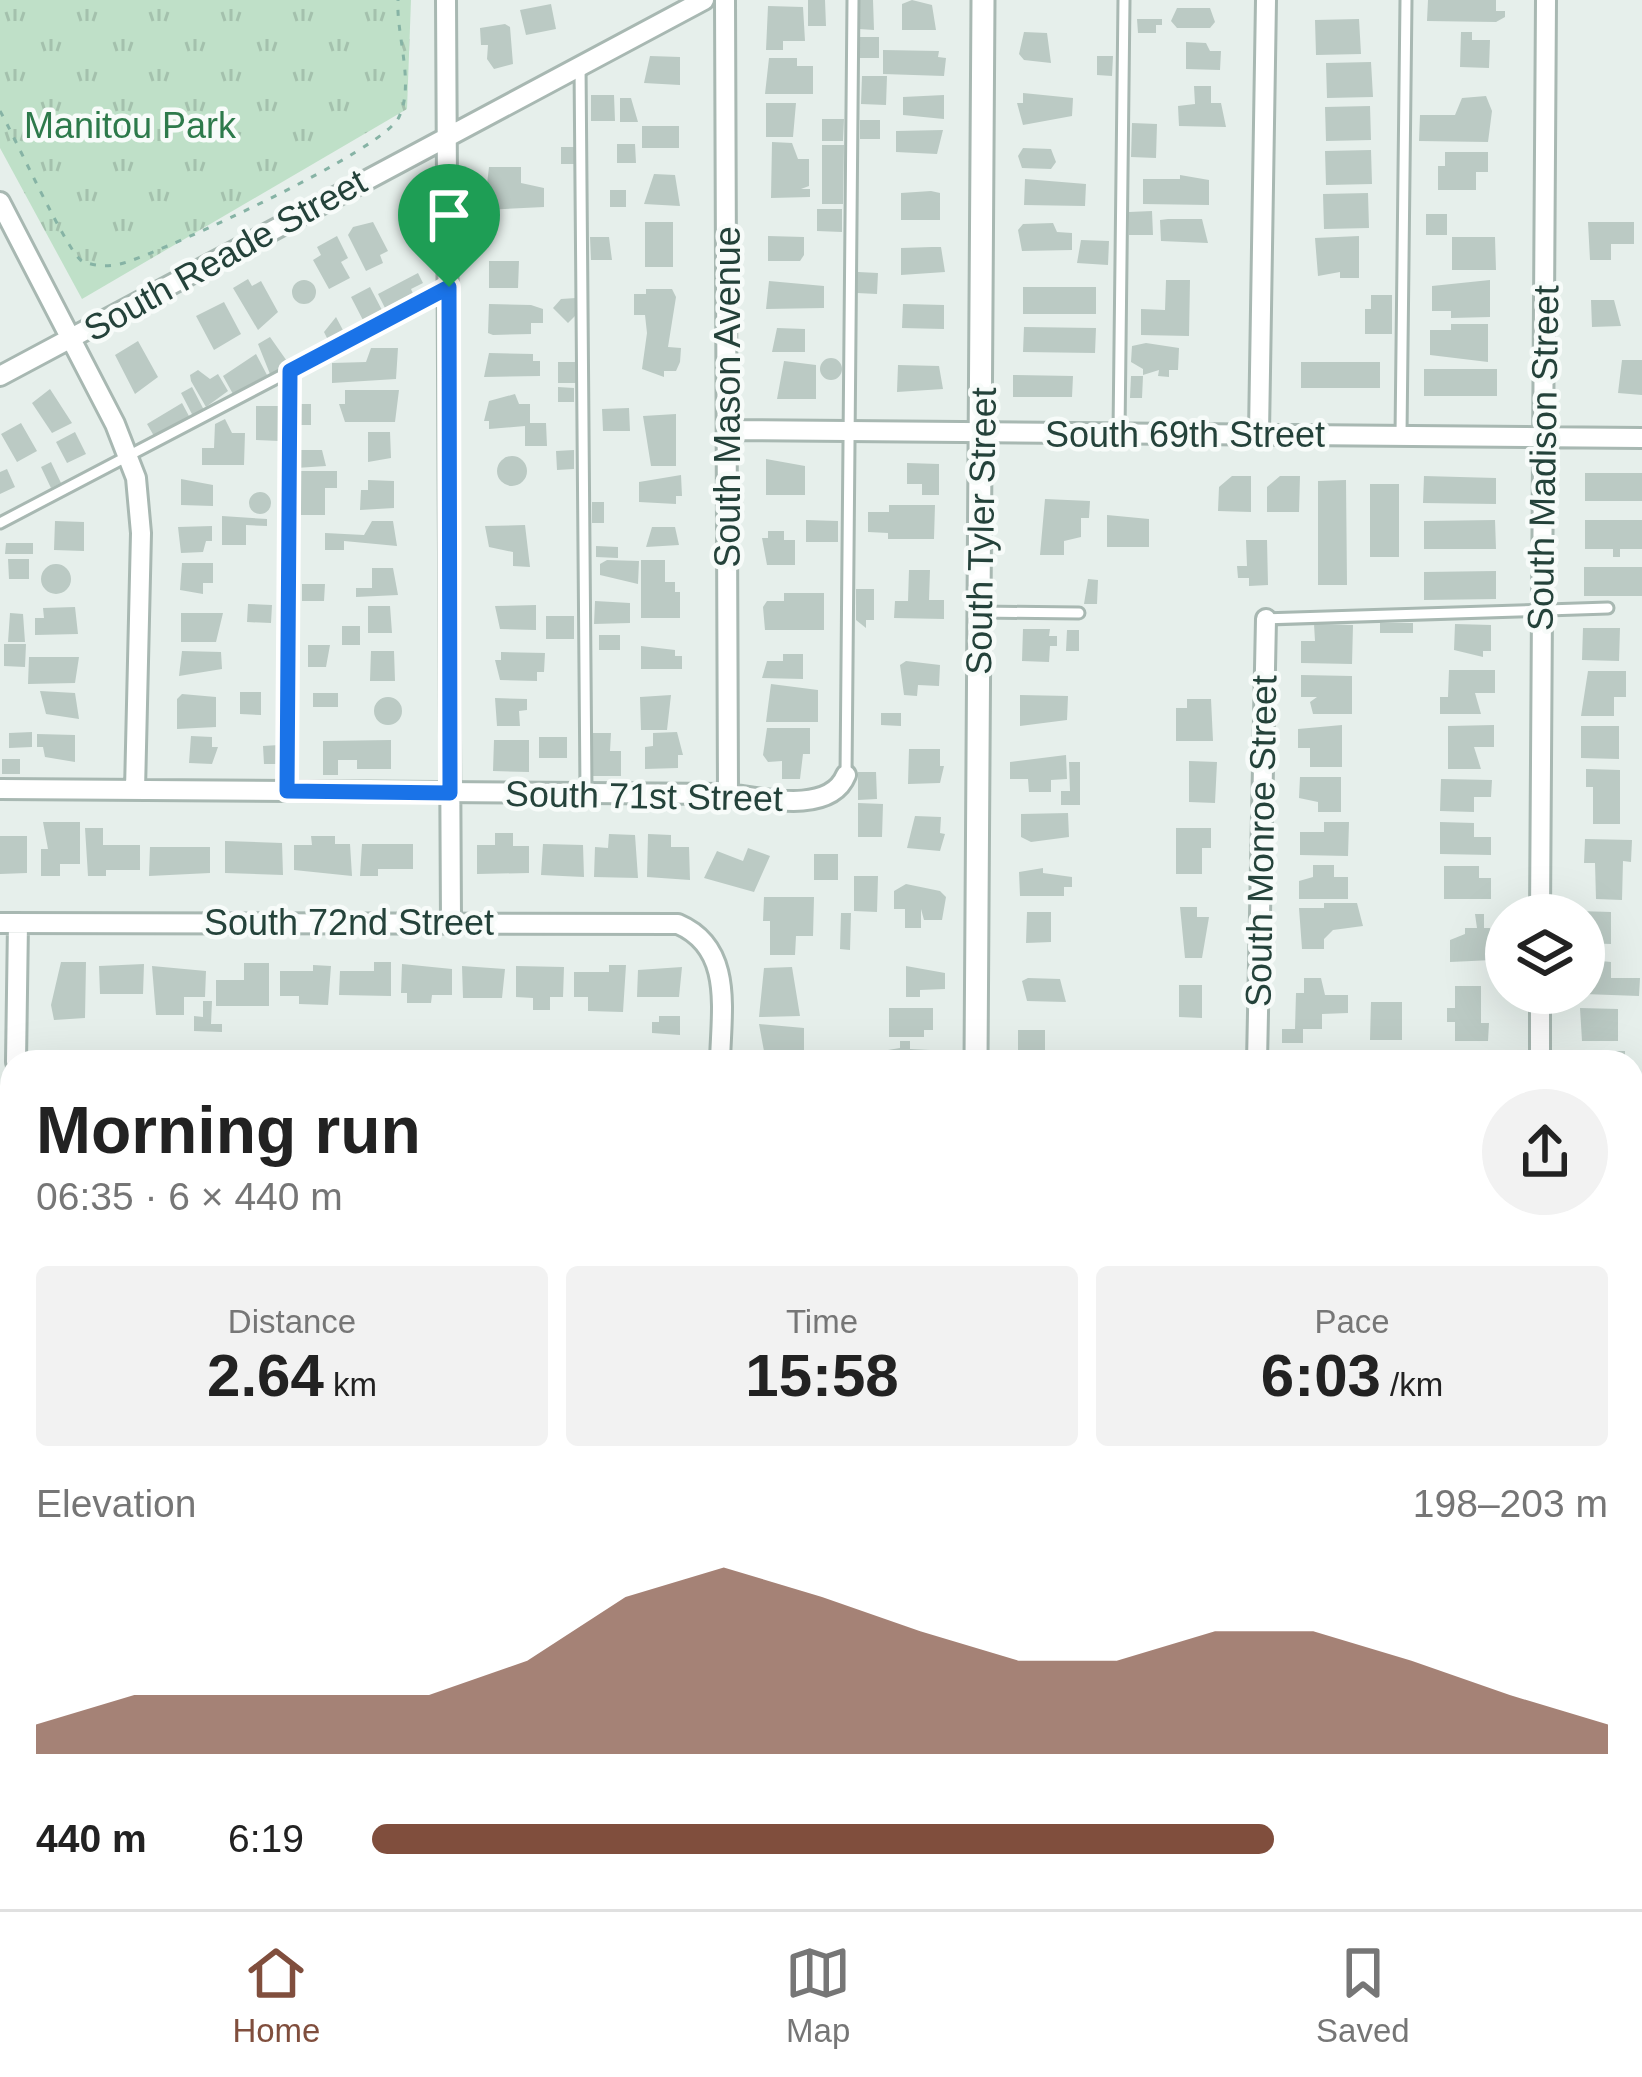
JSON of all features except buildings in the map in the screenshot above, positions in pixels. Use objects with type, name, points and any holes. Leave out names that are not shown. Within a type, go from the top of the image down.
[{"type":"street","points":[[446,0],[451,921]]},
{"type":"street","name":"South Reade Street","points":[[0,376],[704,0]]},
{"type":"street","name":"South Mason Avenue","points":[[725,0],[728,794]]},
{"type":"street","name":"South Tyler Street","points":[[976,1050],[983,0]]},
{"type":"street","points":[[1259,434],[1266,0]]},
{"type":"street","name":"South Madison Street","points":[[1540,894],[1546,0]]},
{"type":"street","points":[[2,213],[72,338],[129,455],[141,532],[135,790]]},
{"type":"street","name":"South 69th Street","points":[[728,430],[1642,438]]},
{"type":"street","name":"South Monroe Street","points":[[1257,1050],[1266,619]]},
{"type":"street","name":"South 71st Street","points":[[0,789],[728,794],[807,800],[834,790],[846,775]]},
{"type":"street","points":[[9,923],[15,1050]]},
{"type":"street","name":"South 72nd Street","points":[[9,923],[678,924],[697,932],[712,951],[721,981],[720,1050]]},
{"type":"street","points":[[1540,1014],[1540,1050]]},
{"type":"lane","points":[[846,775],[853,0]]},
{"type":"lane","points":[[1119,434],[1124,0]]},
{"type":"lane","points":[[1401,435],[1406,0]]},
{"type":"lane","points":[[580,64],[586,794]]},
{"type":"lane","points":[[0,524],[449,287]]},
{"type":"lane","points":[[287,791],[290,371]]},
{"type":"lane","points":[[1266,619],[1608,608]]},
{"type":"lane","points":[[980,611],[1079,613]]},
{"type":"path","points":[[0,111],[39,181],[65,245],[86,263],[124,264],[331,168],[393,127],[401,110],[403,33],[398,0]]},
{"type":"green space","name":"Manitou Park","points":[[0,0],[411,0],[407,109],[82,299],[0,148]]},
{"type":"route","points":[[449,287],[450,793],[287,791],[290,371],[449,287]]}]
